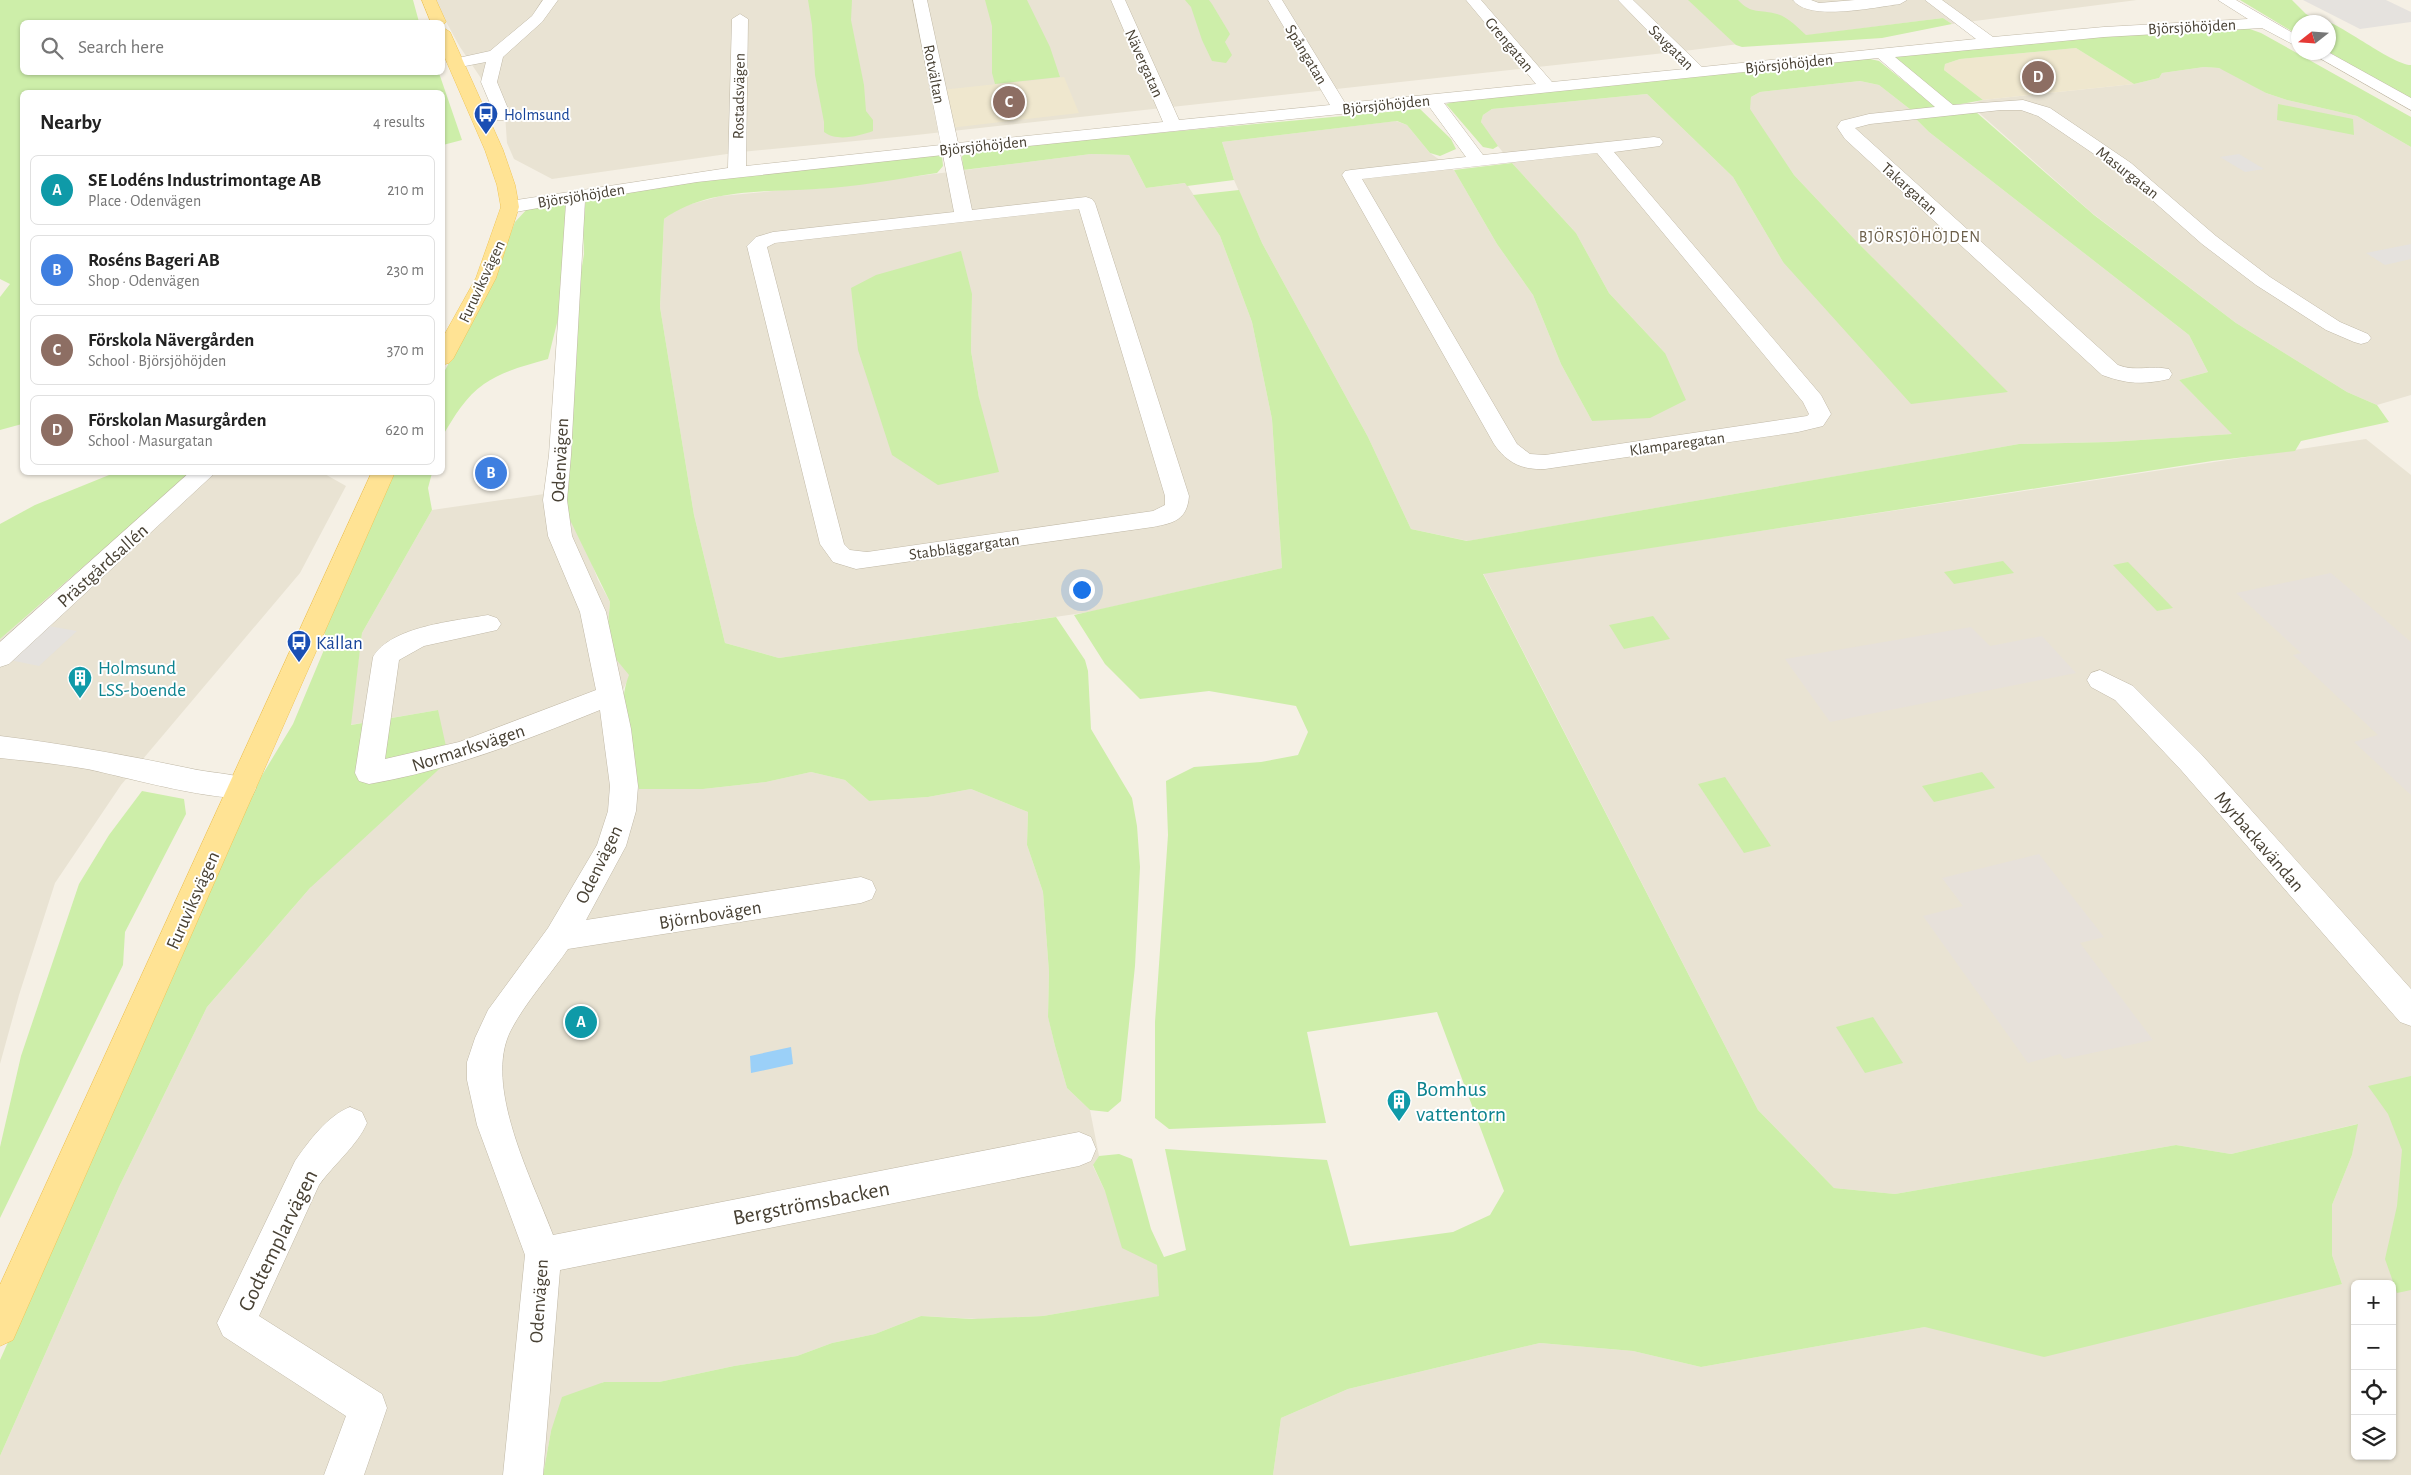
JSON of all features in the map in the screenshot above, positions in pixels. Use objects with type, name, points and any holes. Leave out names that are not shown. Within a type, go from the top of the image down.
[{"type":"main road","points":[[429,0],[437,20]]},
{"type":"main road","name":"Furuviksvägen","points":[[445,39],[494,150],[506,185],[510,207],[486,278],[445,353]]},
{"type":"main road","name":"Furuviksvägen","points":[[0,1327],[383,475]]},
{"type":"street","points":[[455,62],[494,55],[537,19],[551,0]]},
{"type":"street","name":"Rotvältan","points":[[920,0],[950,148]]},
{"type":"street","name":"Nävergatan","points":[[1118,0],[1173,125]]},
{"type":"street","name":"Spångatan","points":[[1275,0],[1340,108]]},
{"type":"street","name":"Grengatan","points":[[1473,0],[1547,87]]},
{"type":"street","name":"Savgatan","points":[[1625,0],[1698,72]]},
{"type":"street","points":[[1800,0],[1811,6],[1824,8],[1900,0]]},
{"type":"street","points":[[1932,0],[1990,42]]},
{"type":"street","points":[[2225,0],[2291,38]]},
{"type":"street","name":"Rostadsvägen","points":[[737,172],[740,18]]},
{"type":"street","name":"Björsjöhöjden","points":[[510,207],[737,172],[950,148],[1990,42],[2104,32],[2264,23]]},
{"type":"street","points":[[1882,53],[1950,110]]},
{"type":"street","points":[[494,55],[489,82],[503,116]]},
{"type":"street","points":[[2331,60],[2411,105]]},
{"type":"street","points":[[1432,99],[1478,161]]},
{"type":"street","name":"Masurgatan","points":[[1950,110],[2015,104],[2044,112],[2125,167],[2209,240],[2263,282],[2333,326],[2361,338]]},
{"type":"street","name":"Takargatan","points":[[1950,110],[1855,122],[1846,127],[2095,357],[2116,374],[2113,379],[2161,374]]},
{"type":"street","points":[[1602,148],[1654,142]]},
{"type":"street","points":[[950,148],[964,217]]},
{"type":"street","name":"Klamparegatan","points":[[1602,148],[1819,409],[1829,418],[1798,425],[1545,462],[1527,462],[1516,458],[1505,444],[1351,175],[1478,161],[1602,148]]},
{"type":"street","name":"Odenvägen","points":[[523,1475],[544,1255],[494,1125],[484,1080],[484,1062],[490,1038],[499,1020],[559,936],[588,890],[611,846],[622,811],[624,769],[593,612],[560,536],[555,500],[560,455],[576,196]]},
{"type":"street","name":"Stabbläggargatan","points":[[1086,203],[1177,496],[1176,509],[1163,517],[1144,520],[867,560],[843,558],[834,550],[832,544],[757,246],[763,241],[773,238],[964,217],[1086,203]]},
{"type":"street","name":"Prästgårdsallén","points":[[0,657],[202,475]]},
{"type":"street","name":"Normarksvägen","points":[[488,624],[406,641],[389,651],[386,657],[369,773],[427,763],[478,748],[609,695]]},
{"type":"street","name":"Myrbackavändan","points":[[2100,680],[2124,693],[2191,762],[2411,1012]]},
{"type":"street","points":[[0,747],[86,758],[196,781],[242,788]]},
{"type":"street","name":"Björnbovägen","points":[[559,936],[861,890]]},
{"type":"street","name":"Godtemplarvägen","points":[[344,1475],[368,1408],[236,1323],[307,1173],[319,1156],[350,1123]]},
{"type":"street","name":"Bergströmsbacken","points":[[544,1255],[1079,1150]]},
{"type":"shaded area","points":[[434,0],[2137,0],[1952,24],[1943,18],[1692,50],[907,136],[741,152],[552,179],[514,159],[507,143],[505,114],[460,47]]},
{"type":"shaded area","points":[[2303,0],[2386,0],[2411,12],[2411,22],[2360,29],[2336,17],[2336,15]]},
{"type":"shaded area","points":[[2076,48],[2134,84],[1983,100],[1944,70],[1945,64],[1960,59]]},
{"type":"shaded area","points":[[2204,67],[2219,68],[2230,72],[2266,93],[2287,100],[2357,116],[2411,147],[2411,395],[2377,405],[2347,392],[2236,323],[2092,213],[1969,104],[1983,100],[2134,84],[2159,78],[2162,73]]},
{"type":"shaded area","points":[[1064,77],[1079,113],[950,128],[941,90]]},
{"type":"shaded area","points":[[1860,81],[1879,85],[1911,110],[1915,118],[1929,132],[2189,335],[2208,372],[2179,380],[2233,434],[2110,442],[2019,444],[1468,541],[1411,529],[1368,437],[1262,243],[1234,180],[1222,142],[1396,121],[1407,125],[1430,153],[1454,170],[1497,244],[1533,295],[1561,364],[1592,421],[1665,353],[1609,293],[1576,233],[1512,163],[1486,132],[1481,122],[1483,115],[1492,109],[1647,94],[1733,177],[1783,262],[2007,392],[1858,243],[1794,175],[1749,109],[1751,97],[1760,92]]},
{"type":"shaded area","points":[[1091,154],[1129,155],[1146,188],[1186,183],[1220,236],[1252,322],[1272,419],[1282,568],[1089,612],[779,658],[725,643],[694,515],[660,307],[664,219],[680,207],[721,196],[794,189],[816,189]],"holes":[[[972,294],[971,351],[979,398],[858,350]]]},
{"type":"shaded area","points":[[2239,154],[2264,169],[2245,172],[2220,157]]},
{"type":"shaded area","points":[[2411,244],[2411,259],[2385,265],[2366,253]]},
{"type":"shaded area","points":[[2366,439],[2411,475],[2411,1475],[1273,1475],[1281,1418],[1348,1389],[1540,1343],[1633,1351],[1701,1367],[1925,1327],[2342,1284],[2332,1255],[2332,1205],[2352,1155],[2357,1124],[2231,1154],[2176,1145],[1895,1194],[1834,1188],[1758,1110],[1483,573]]},
{"type":"shaded area","points":[[189,475],[327,475],[346,486],[300,573],[121,785],[55,883],[19,995],[0,1064],[0,639]]},
{"type":"shaded area","points":[[565,491],[598,580],[610,602],[606,647],[630,675],[623,690],[639,789],[703,789],[766,782],[811,772],[845,780],[869,801],[928,797],[971,789],[1028,812],[1027,845],[1043,892],[1049,972],[1048,1016],[1055,1046],[1067,1088],[1090,1110],[1099,1156],[1093,1166],[1105,1191],[1157,1265],[1160,1296],[1043,1316],[978,1319],[921,1316],[875,1334],[832,1343],[797,1356],[734,1366],[659,1382],[603,1382],[551,1431],[543,1475],[0,1475],[0,1456],[119,1187],[207,1007],[310,888],[438,710],[350,725],[362,633],[432,510]]},
{"type":"shaded area","points":[[2331,573],[2411,642],[2411,795],[2354,742],[2378,735],[2293,655],[2301,653],[2236,593]]},
{"type":"shaded area","points":[[43,625],[77,631],[39,666],[5,659]]},
{"type":"shaded area","points":[[1971,627],[1990,646],[2042,636],[2076,673],[1830,722],[1785,659]]},
{"type":"shaded area","points":[[2039,854],[2104,937],[2080,943],[2153,1040],[2064,1059],[2060,1054],[2028,1063],[1923,916],[1963,906],[1942,878]]},
{"type":"green space","points":[[0,0],[413,0],[418,20],[20,20],[20,75],[440,75],[445,90],[20,90],[20,425],[0,430],[0,297],[10,284],[0,279]]},
{"type":"green space","points":[[808,0],[852,0],[851,20],[864,85],[866,111],[873,120],[873,131],[842,137],[835,137],[824,132],[824,122],[815,75],[812,25]]},
{"type":"green space","points":[[985,0],[1027,0],[1050,47],[1060,77],[995,84],[992,73],[992,26]]},
{"type":"green space","points":[[1185,0],[1209,0],[1212,4],[1230,34],[1225,42],[1232,55],[1226,63],[1212,61],[1202,40],[1191,7]]},
{"type":"green space","points":[[1688,0],[1738,0],[1752,10],[1781,15],[1806,35],[1943,18],[1952,24],[1882,38],[1742,47],[1736,45]]},
{"type":"green space","points":[[2240,0],[2292,0],[2308,15],[2291,15],[2291,31]]},
{"type":"green space","points":[[2336,26],[2389,57],[2401,63],[2411,65],[2411,101],[2336,56]]},
{"type":"green space","points":[[2247,28],[2261,33],[2291,50],[2291,60],[2309,60],[2411,117],[2411,147],[2357,116],[2287,100],[2266,93],[2219,68],[2204,67],[2162,73],[2159,78],[2134,84],[2076,48],[1960,59],[1945,64],[1944,70],[1983,100],[1950,106],[1892,58],[1898,55],[2118,33]]},
{"type":"green space","points":[[1866,58],[1879,61],[1936,107],[1911,110],[1879,85],[1860,81],[1760,92],[1751,97],[1750,109],[1794,175],[1858,243],[2008,392],[1911,404],[1783,262],[1733,177],[1647,94],[1492,109],[1483,115],[1481,122],[1498,146],[1493,149],[1483,147],[1446,104],[1457,101]]},
{"type":"green space","points":[[445,90],[462,140],[445,144]]},
{"type":"green space","points":[[2278,104],[2353,119],[2354,135],[2277,120]]},
{"type":"green space","points":[[1420,109],[1451,139],[1456,149],[1440,156],[1430,153],[1407,125],[1397,121],[1222,142],[1234,180],[1187,186],[1185,183],[1146,188],[1129,155],[1091,154],[963,170],[962,156],[973,150]]},
{"type":"green space","points":[[1976,112],[2094,215],[2236,323],[2347,392],[2377,405],[2389,422],[2301,441],[2295,451],[2212,461],[1483,574],[1758,1110],[1834,1188],[1895,1194],[2176,1145],[2231,1154],[2358,1124],[2352,1155],[2332,1205],[2332,1255],[2342,1284],[2044,1357],[1925,1327],[1701,1367],[1633,1351],[1540,1343],[1348,1389],[1281,1418],[1273,1475],[543,1475],[551,1431],[562,1397],[604,1382],[659,1382],[734,1366],[797,1356],[832,1343],[875,1334],[921,1316],[972,1319],[1043,1316],[1159,1296],[1157,1265],[1122,1248],[1105,1191],[1093,1165],[1099,1156],[1119,1154],[1132,1159],[1151,1229],[1164,1257],[1186,1250],[1165,1149],[1327,1160],[1350,1246],[1453,1232],[1490,1215],[1504,1191],[1437,1012],[1307,1032],[1326,1123],[1169,1129],[1155,1118],[1155,1022],[1168,835],[1166,781],[1194,767],[1261,762],[1298,755],[1308,732],[1296,706],[1209,691],[1140,699],[1105,664],[1074,615],[1282,568],[1272,419],[1252,322],[1220,236],[1193,195],[1239,190],[1262,243],[1368,437],[1411,529],[1467,541],[2019,444],[2110,442],[2232,434],[2179,380],[2208,372],[2189,335],[1929,132],[1915,118]]},
{"type":"green space","points":[[936,153],[942,156],[943,166],[937,173],[846,186],[757,192],[717,197],[681,209],[664,219],[660,307],[694,515],[725,643],[779,658],[1056,617],[1085,660],[1088,671],[1091,729],[1132,798],[1137,826],[1140,867],[1135,966],[1121,1101],[1108,1112],[1090,1110],[1067,1088],[1055,1046],[1048,1017],[1049,972],[1043,892],[1027,845],[1028,812],[971,789],[928,797],[869,801],[845,780],[811,772],[766,782],[703,789],[639,789],[628,747],[623,717],[625,689],[629,675],[606,647],[610,602],[569,518],[565,487],[576,302],[584,254],[583,229],[586,196],[731,175]]},
{"type":"green space","points":[[1512,163],[1576,233],[1609,293],[1665,353],[1686,400],[1650,418],[1592,421],[1561,364],[1533,295],[1497,244],[1454,170]]},
{"type":"green space","points":[[567,201],[563,299],[548,359],[523,366],[491,379],[466,401],[445,432],[445,370],[492,282],[515,222],[529,207]]},
{"type":"green space","points":[[961,251],[972,294],[971,351],[979,398],[999,472],[938,485],[892,455],[858,350],[851,288],[876,275]]},
{"type":"green space","points":[[109,475],[189,475],[0,639],[0,524],[35,505]]},
{"type":"green space","points":[[391,475],[431,475],[428,488],[432,510],[362,633],[351,725],[438,710],[449,760],[310,888],[207,1007],[119,1187],[0,1456],[0,1360],[258,782],[293,724],[326,645],[324,627]]},
{"type":"green space","points":[[2003,561],[2014,573],[1954,584],[1944,572]]},
{"type":"green space","points":[[2128,562],[2173,608],[2157,611],[2113,565]]},
{"type":"green space","points":[[1653,616],[1670,639],[1624,649],[1609,625]]},
{"type":"green space","points":[[1982,772],[1995,788],[1934,802],[1922,786]]},
{"type":"green space","points":[[1725,777],[1771,846],[1744,853],[1698,784]]},
{"type":"green space","points":[[142,791],[184,799],[186,814],[125,932],[123,965],[0,1218],[0,1147],[21,1056],[79,884],[109,835]]},
{"type":"green space","points":[[1873,1017],[1903,1063],[1865,1073],[1836,1027]]},
{"type":"green space","points":[[2411,1076],[2411,1290],[2397,1293],[2396,1280],[2392,1280],[2385,1259],[2397,1206],[2402,1150],[2388,1114],[2368,1086]]},
{"type":"water","points":[[791,1047],[793,1064],[751,1073],[750,1056]]},
{"type":"place","name":"Förskolan Masurgården","points":[[2038,77]]},
{"type":"place","name":"Förskola Nävergården","points":[[1009,102]]},
{"type":"place","name":"Holmsund","points":[[486,135]]},
{"type":"place","name":"Roséns Bageri AB","points":[[491,473]]},
{"type":"place","name":"Källan","points":[[299,663]]},
{"type":"place","name":"Holmsund LSS-boende","points":[[80,699]]},
{"type":"place","name":"SE Lodéns Industrimontage AB","points":[[581,1022]]},
{"type":"place","name":"Bomhus vattentorn","points":[[1399,1122]]},
{"type":"district","name":"BJÖRSJÖHÖJDEN","points":[[1920,236]]}]
